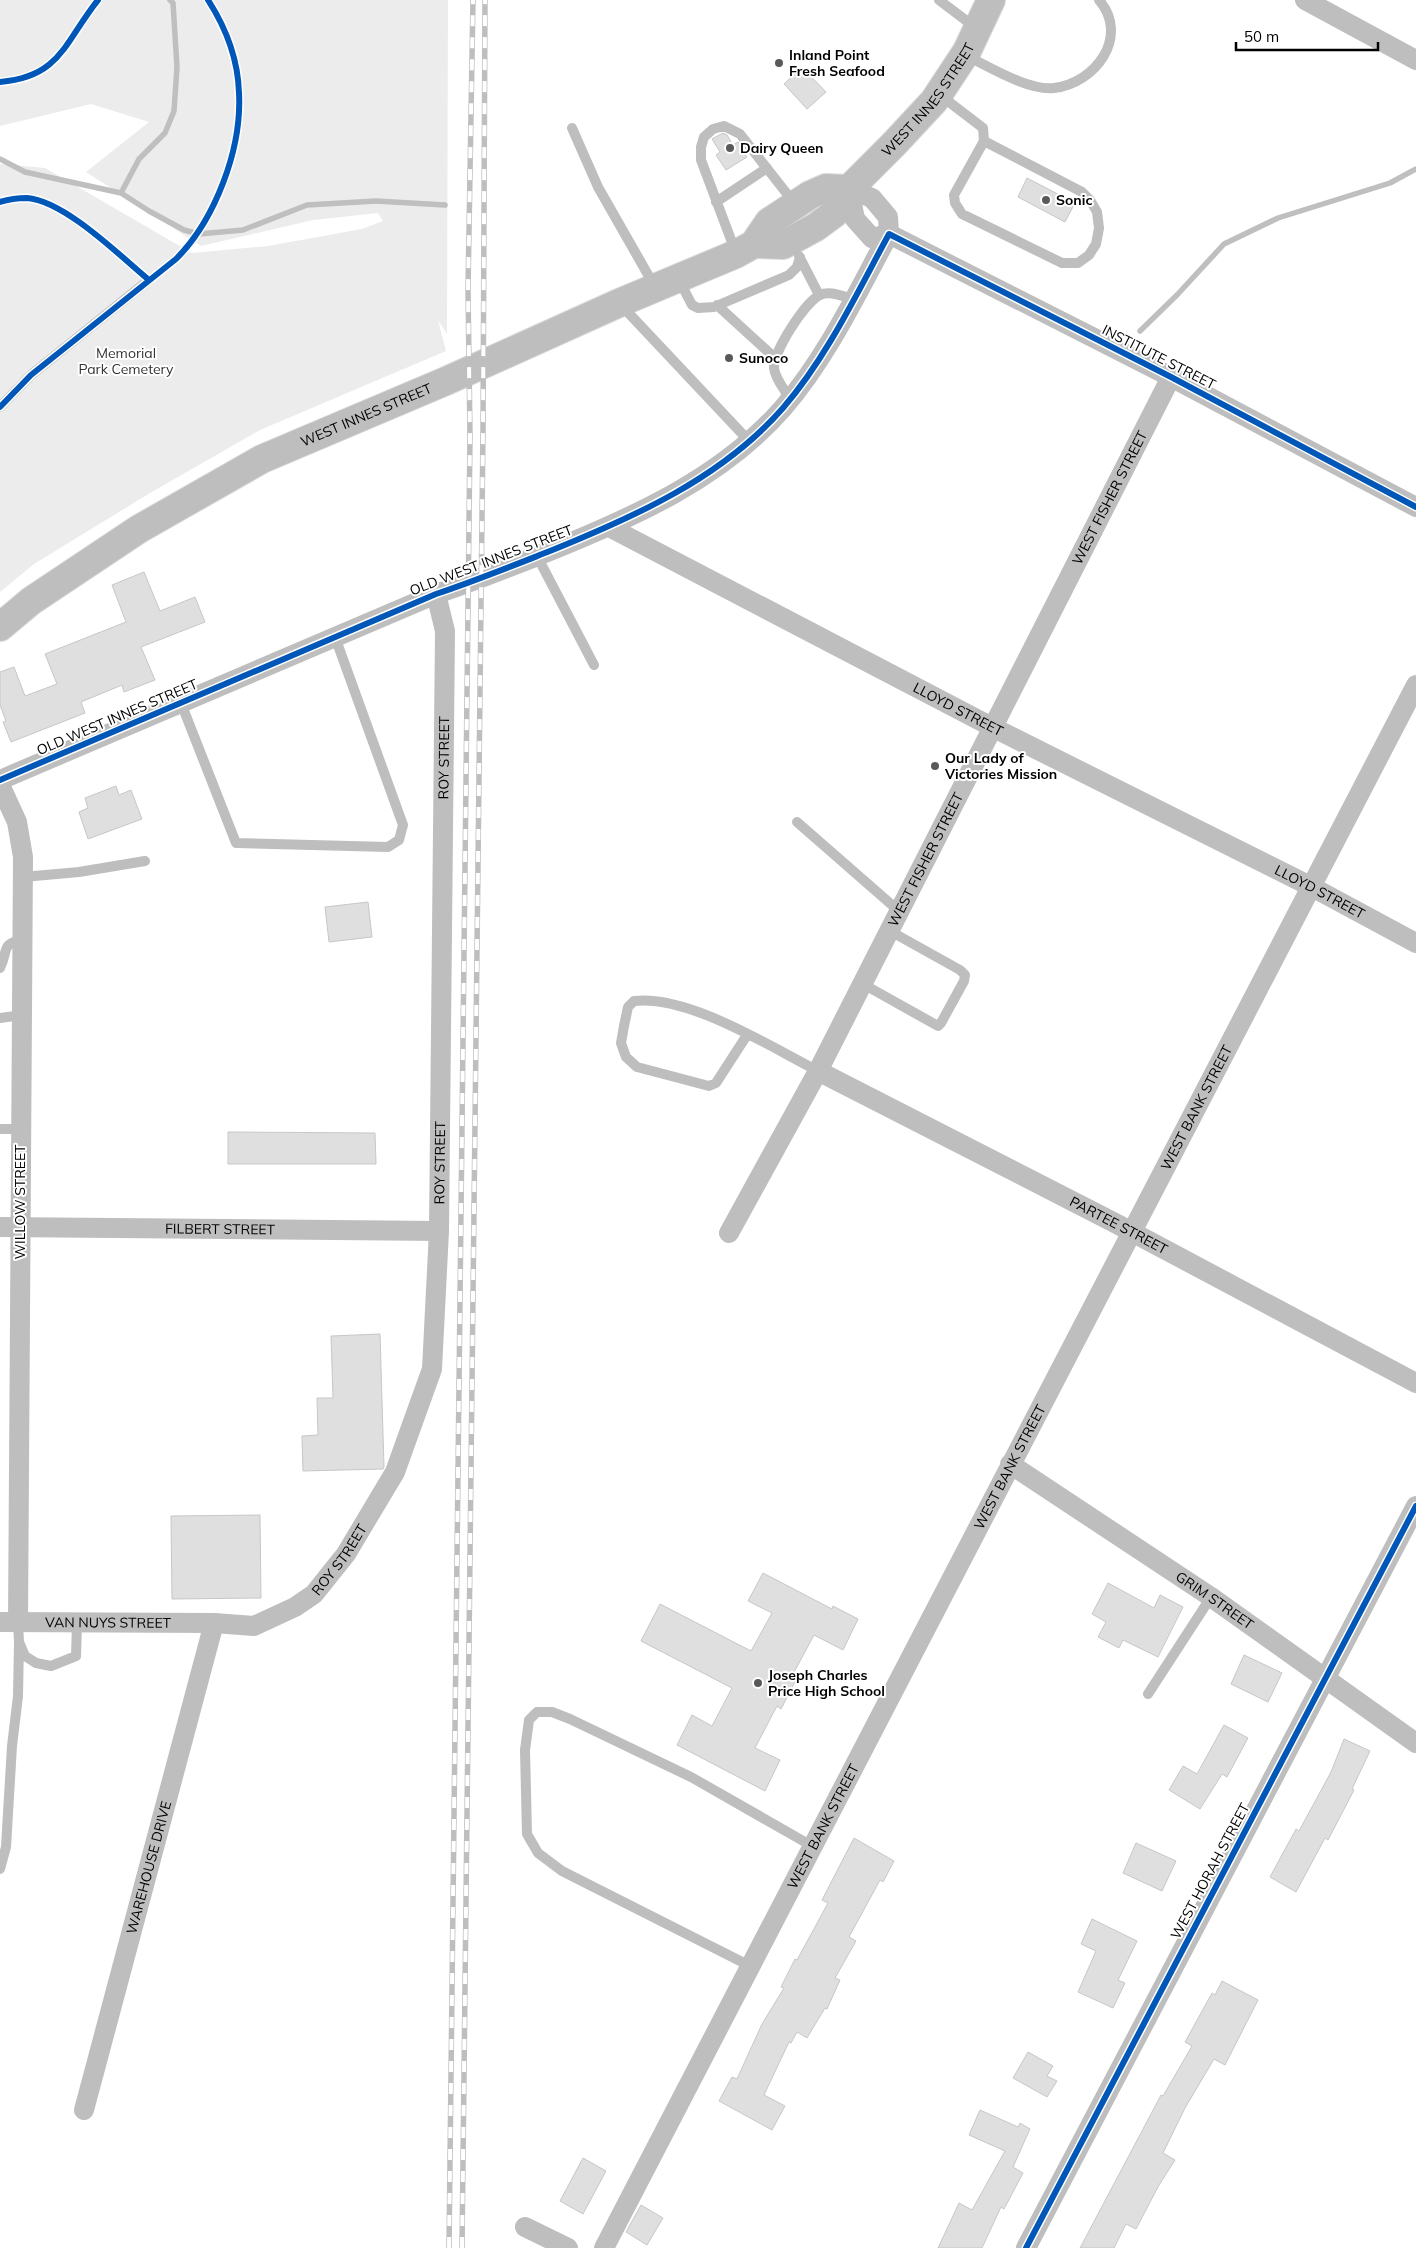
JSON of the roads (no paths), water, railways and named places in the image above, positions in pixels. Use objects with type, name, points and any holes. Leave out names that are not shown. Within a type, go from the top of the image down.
[{"type":"main road","name":"WEST INNES STREET","points":[[0,627],[31,601],[138,529],[262,459],[446,380],[619,302],[745,249],[783,245],[796,249],[835,213],[849,189],[894,144],[938,94],[964,55],[991,0]]},
{"type":"main road","points":[[745,249],[769,222],[810,194],[826,188],[849,189]]},
{"type":"street","points":[[1306,1],[1416,60]]},
{"type":"street","name":"INSTITUTE STREET","points":[[849,189],[855,219],[872,238],[889,234],[1171,377],[1416,507]]},
{"type":"street","name":"OLD WEST INNES STREET","points":[[0,780],[436,594],[481,579],[608,527],[691,484],[731,458],[783,409],[819,360],[889,234]]},
{"type":"street","name":"WEST FISHER STREET","points":[[729,1233],[818,1071],[863,984],[1171,377]]},
{"type":"street","name":"LLOYD STREET","points":[[608,527],[994,728],[1312,887],[1416,943]]},
{"type":"street","name":"ROY STREET","points":[[214,1623],[254,1626],[295,1607],[314,1594],[346,1554],[395,1472],[432,1369],[439,1231],[445,630],[436,594]]},
{"type":"street","name":"WEST BANK STREET","points":[[604,2248],[1416,685]]},
{"type":"street","name":"WILLOW STREET","points":[[0,785],[16,822],[23,857],[20,1227],[9,1622]]},
{"type":"street","name":"PARTEE STREET","points":[[818,1071],[1131,1231],[1416,1383]]},
{"type":"street","name":"FILBERT STREET","points":[[0,1227],[439,1231]]},
{"type":"street","name":"GRIM STREET","points":[[1010,1464],[1210,1597],[1416,1743]]},
{"type":"street","name":"WEST HORAH STREET","points":[[1026,2248],[1416,1506]]},
{"type":"street","name":"VAN NUYS STREET","points":[[9,1622],[77,1624],[214,1623]]},
{"type":"street","name":"WAREHOUSE DRIVE","points":[[84,2110],[214,1623]]},
{"type":"street","points":[[526,2226],[568,2248]]},
{"type":"lane","points":[[940,0],[977,28]]},
{"type":"lane","points":[[964,55],[1036,86],[1054,88],[1076,81],[1094,71],[1107,51],[1111,30],[1107,10],[1099,0]]},
{"type":"lane","points":[[938,94],[983,128],[984,141],[954,195],[955,203],[962,214],[1062,263],[1078,263],[1089,255],[1096,244],[1099,228],[1097,212],[1082,192],[984,141]]},
{"type":"lane","points":[[745,249],[716,202],[701,160],[700,147],[704,137],[713,129],[724,126],[740,134],[796,204]]},
{"type":"lane","points":[[572,128],[598,187],[667,283],[692,305],[703,309],[717,306],[789,275],[798,267],[796,249]]},
{"type":"lane","points":[[716,202],[767,168]]},
{"type":"lane","points":[[796,249],[819,295]]},
{"type":"lane","points":[[0,407],[31,375],[149,280]]},
{"type":"lane","points":[[790,399],[776,376],[774,369],[775,358],[799,317],[819,295],[831,294],[854,299]]},
{"type":"lane","points":[[619,302],[749,441]]},
{"type":"lane","points":[[717,306],[775,358]]},
{"type":"lane","points":[[537,556],[594,665]]},
{"type":"lane","points":[[182,703],[236,843],[388,847],[399,840],[403,825],[335,637]]},
{"type":"lane","points":[[797,822],[900,912]]},
{"type":"lane","points":[[23,877],[80,872],[146,861]]},
{"type":"lane","points":[[863,984],[938,1026],[942,1023],[964,981],[965,974],[960,970],[890,931]]},
{"type":"lane","points":[[0,968],[4,946],[8,942],[22,939]]},
{"type":"lane","points":[[747,1035],[716,1083],[709,1086],[637,1067],[626,1057],[621,1043],[628,1007],[634,1001],[648,999],[676,1005],[747,1035],[818,1071]]},
{"type":"lane","points":[[0,1018],[22,1015]]},
{"type":"lane","points":[[0,1129],[21,1129]]},
{"type":"lane","points":[[1148,1694],[1210,1597]]},
{"type":"lane","points":[[9,1622],[25,1656],[36,1663],[51,1666],[76,1656],[77,1624]]},
{"type":"lane","points":[[0,1868],[6,1847],[12,1746],[18,1696],[19,1642]]},
{"type":"lane","points":[[750,1966],[562,1872],[538,1853],[527,1834],[525,1750],[529,1720],[537,1712],[552,1712],[636,1749],[691,1777],[812,1846]]},
{"type":"waterway","points":[[121,193],[139,159],[165,133],[174,111],[177,67],[173,3],[170,0]]},
{"type":"waterway","points":[[0,159],[25,172],[121,193],[184,230],[199,234],[243,230],[307,205],[376,201],[445,205]]},
{"type":"waterway","points":[[1140,331],[1177,295],[1224,244],[1278,218],[1390,183],[1416,169]]},
{"type":"railway","points":[[449,2248],[470,436],[468,289],[473,0]]},
{"type":"railway","points":[[462,2248],[483,431],[485,0]]},
{"type":"place","name":"Inland Point Fresh Seafood","points":[[779,63]]},
{"type":"place","name":"Dairy Queen","points":[[730,148]]},
{"type":"place","name":"Sonic","points":[[1046,200]]},
{"type":"place","name":"Sunoco","points":[[729,358]]},
{"type":"place","name":"Our Lady of Victories Mission","points":[[935,766]]},
{"type":"place","name":"Joseph Charles Price High School","points":[[758,1683]]},
{"type":"park label","name":"Memorial Park Cemetery","points":[[126,362]]}]
